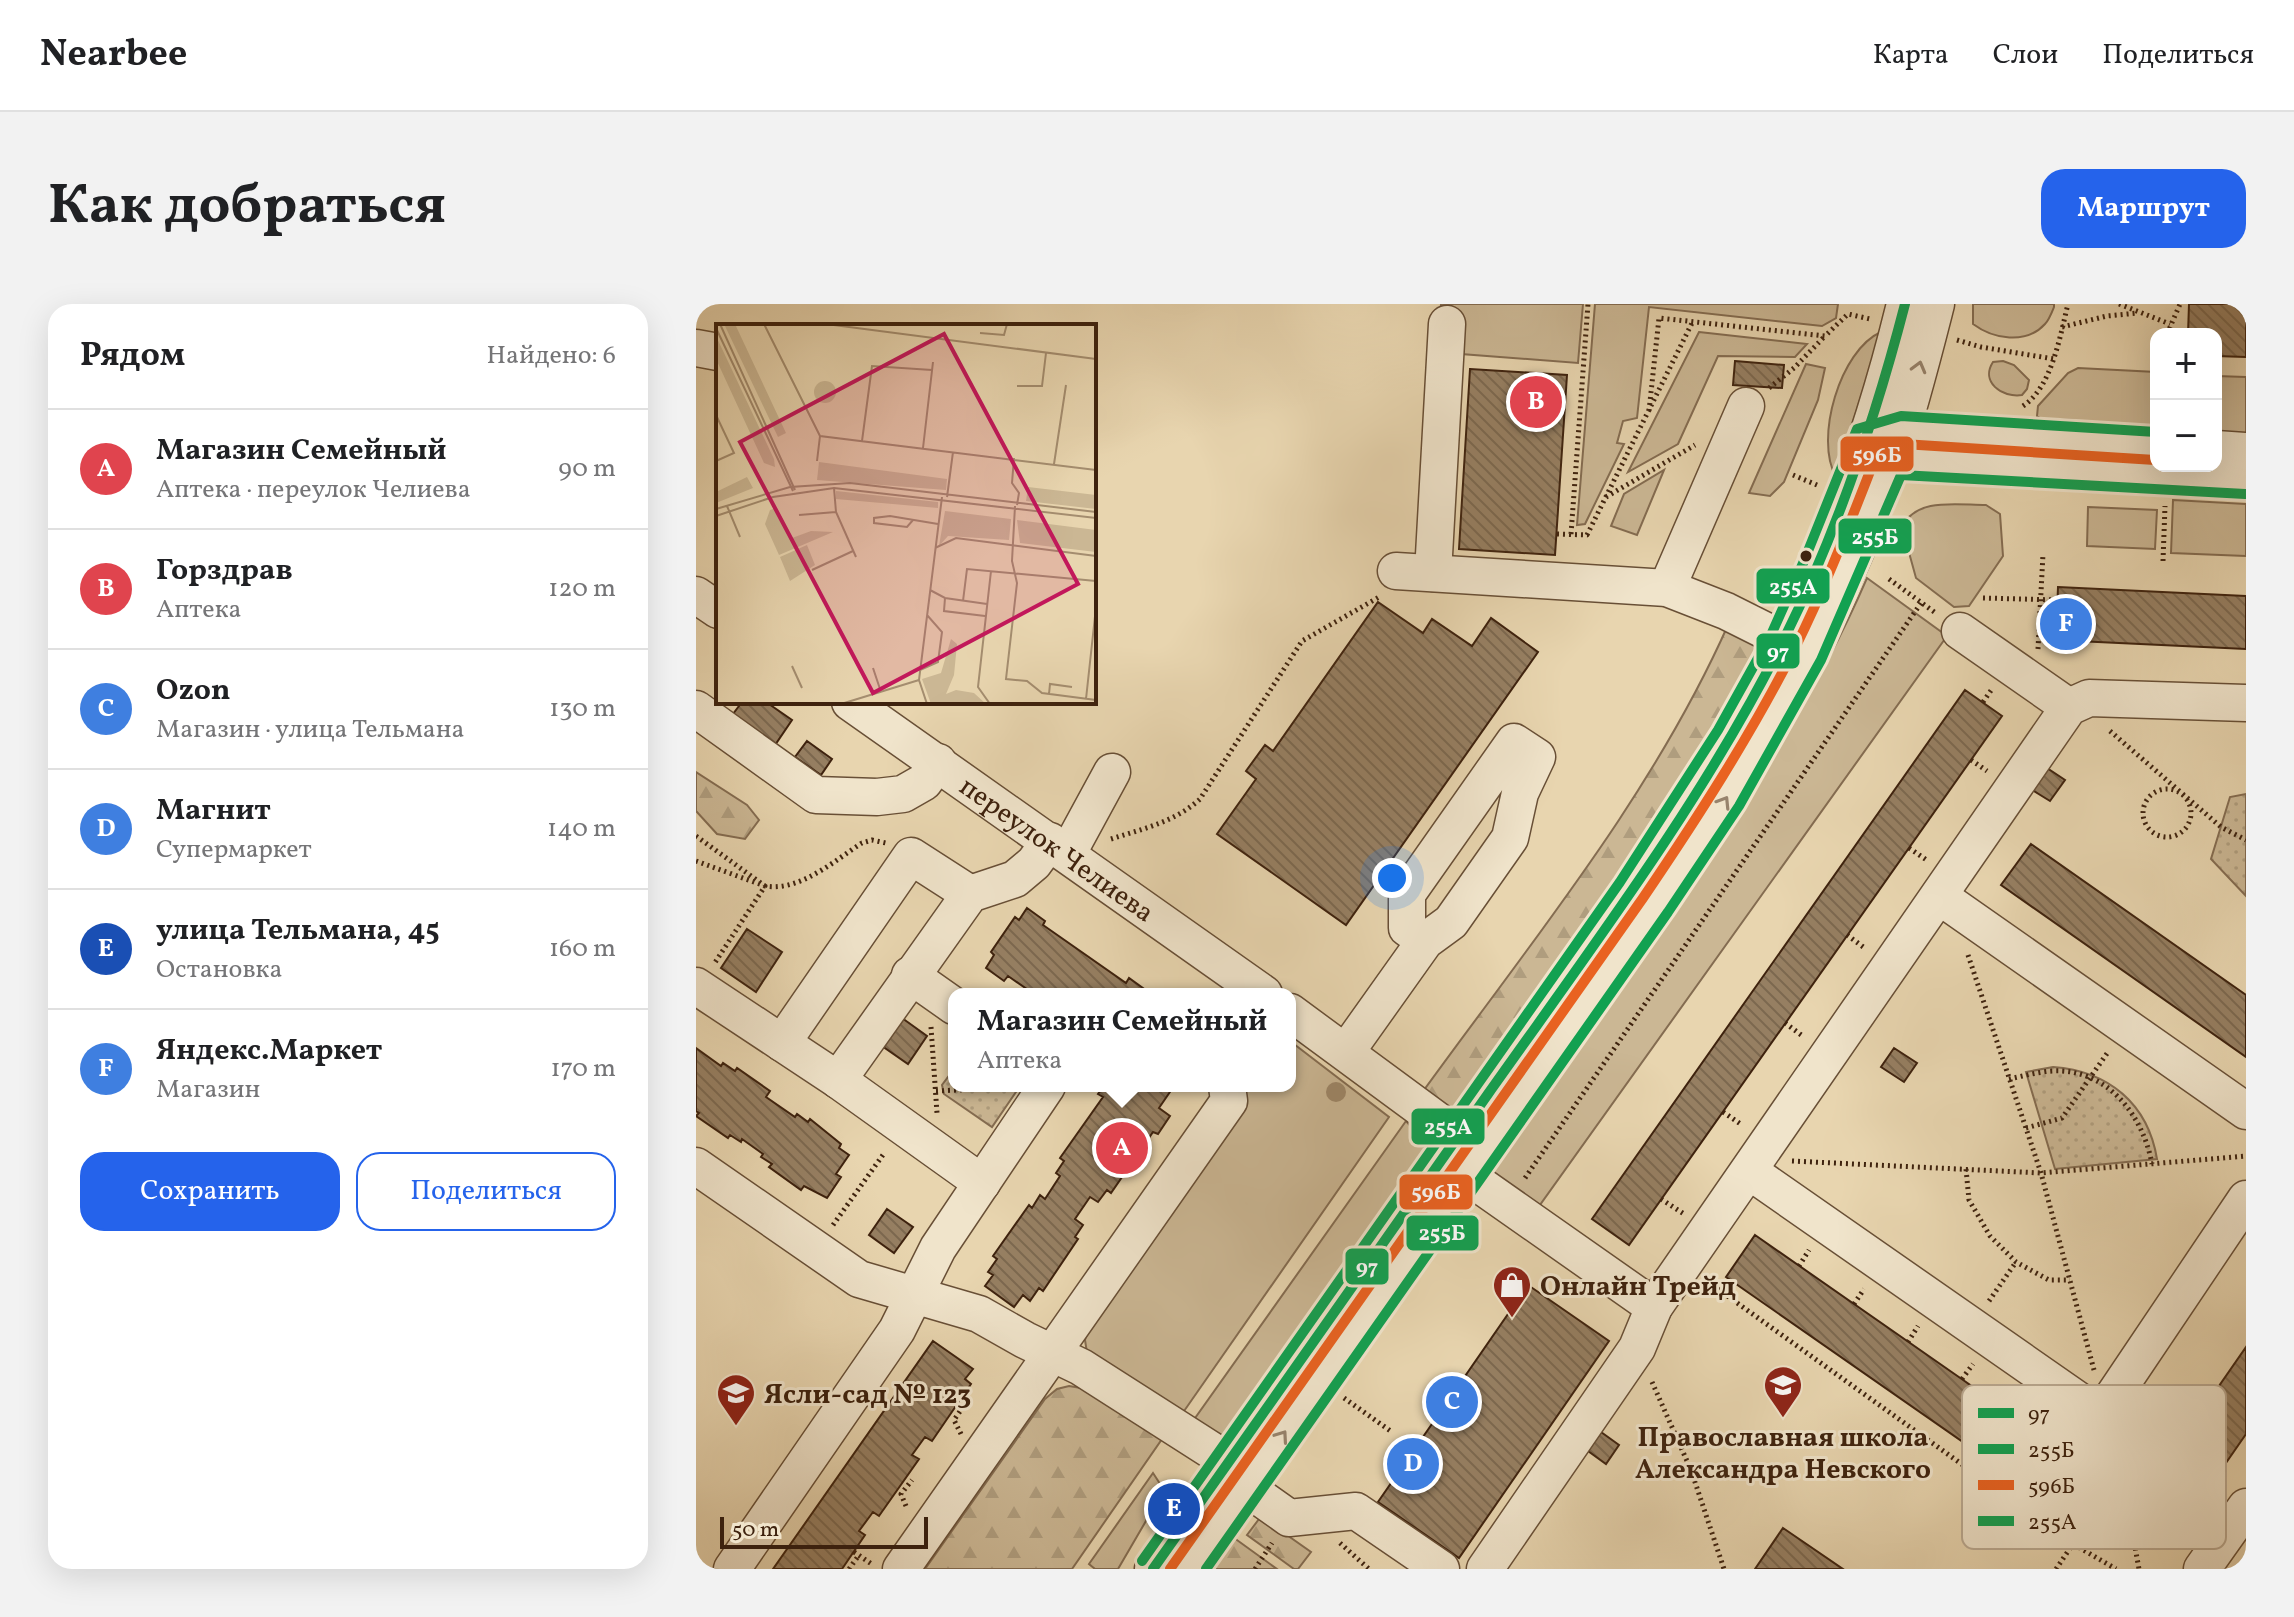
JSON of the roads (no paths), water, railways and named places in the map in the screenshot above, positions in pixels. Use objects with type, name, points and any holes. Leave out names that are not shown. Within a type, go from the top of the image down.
[{"type":"street","points":[[1153,1569],[1237,1474],[1462,1155],[1741,718],[1784,640],[1819,561],[1887,443],[1893,313]]},
{"type":"street","points":[[1462,1155],[1657,904],[1743,772],[1809,653],[1887,443],[1942,320]]},
{"type":"street","points":[[1433,573],[1447,324]]},
{"type":"street","points":[[696,348],[716,352]]},
{"type":"street","points":[[1667,588],[1746,406]]},
{"type":"street","points":[[1887,443],[2150,446]]},
{"type":"street","points":[[1887,443],[2246,480]]},
{"type":"street","points":[[2222,449],[2246,451]]},
{"type":"street","points":[[1396,571],[1667,588],[1726,611],[1784,640]]},
{"type":"street","points":[[696,595],[716,609]]},
{"type":"street","points":[[1960,631],[2058,700],[2089,698],[2246,703]]},
{"type":"street","points":[[1485,1569],[1637,1348],[1654,1307],[1752,1165],[1945,900],[2058,700]]},
{"type":"street","name":"переулок Челиева","points":[[857,704],[892,714],[938,762],[1059,847],[1242,988]]},
{"type":"street","points":[[696,709],[816,795],[877,797],[903,794],[924,782],[938,762]]},
{"type":"street","points":[[1346,1052],[1425,941],[1451,922],[1510,838],[1520,793],[1537,757],[1514,742],[1407,894],[1407,928],[1425,941]]},
{"type":"street","points":[[838,1080],[931,990],[970,894],[1015,879],[1059,847],[1112,772]]},
{"type":"street","points":[[782,1043],[911,856],[970,894]]},
{"type":"street","points":[[1945,900],[2246,1111]]},
{"type":"street","points":[[697,987],[838,1080],[982,1183]]},
{"type":"street","points":[[1296,1016],[1346,1052],[1462,1155],[1507,1204],[1654,1307]]},
{"type":"street","points":[[901,1569],[1229,1101],[1228,1092]]},
{"type":"street","points":[[732,1569],[897,1330],[938,1248],[1040,1097]]},
{"type":"street","points":[[1752,1165],[1971,1326],[2062,1385]]},
{"type":"street","points":[[696,1166],[859,1279],[979,1314],[1081,1367],[1237,1474],[1289,1518],[1356,1511],[1441,1569]]},
{"type":"street","points":[[2121,1385],[2246,1199]]},
{"type":"street","points":[[1189,1569],[1237,1474]]},
{"type":"street","points":[[2226,1535],[2246,1507]]},
{"type":"street","points":[[2202,1569],[2216,1549]]},
{"type":"place","name":"Горздрав","points":[[1536,402]]},
{"type":"place","name":"Яндекс.Маркет","points":[[2066,624]]},
{"type":"place","name":"Магазин Семейный","points":[[1122,1148]]},
{"type":"place","name":"Онлайн Трейд","points":[[1512,1319]]},
{"type":"place","name":"Ozon","points":[[1452,1402]]},
{"type":"place","name":"Православная школа Александра Невского","points":[[1783,1419]]},
{"type":"place","name":"Ясли-сад № 123","points":[[736,1427]]},
{"type":"place","name":"Магнит","points":[[1413,1464]]},
{"type":"place","name":"улица Тельмана, 45","points":[[1174,1509]]}]
